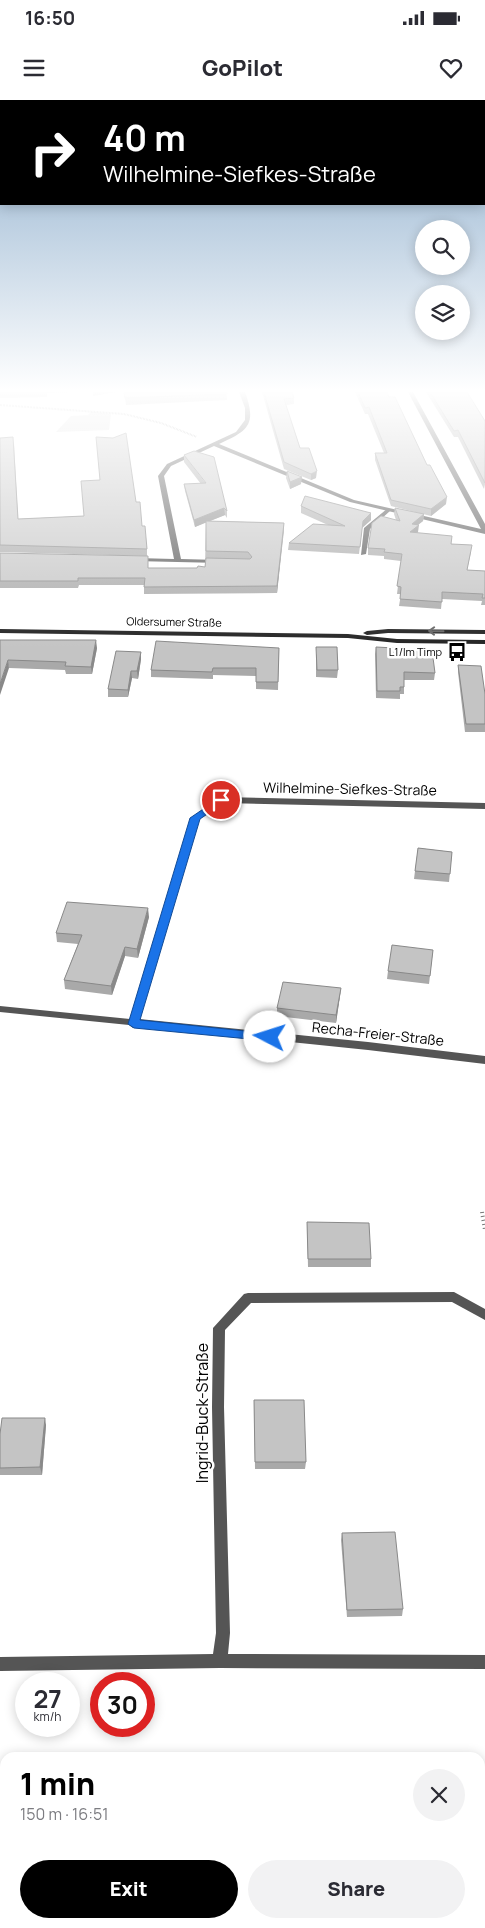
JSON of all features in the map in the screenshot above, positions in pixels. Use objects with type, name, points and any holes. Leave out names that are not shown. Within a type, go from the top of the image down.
[{"type":"main road","name":"Oldersumer Straße","points":[[0,631],[348,636],[397,641],[485,642]]},
{"type":"main road","name":"Oldersumer Straße","points":[[348,636],[388,631],[485,632]]},
{"type":"street","points":[[161,477],[178,561]]},
{"type":"street","points":[[294,477],[352,501],[485,531]]},
{"type":"street","points":[[456,477],[485,531]]},
{"type":"street","points":[[363,554],[367,528],[388,510]]},
{"type":"street","points":[[130,560],[228,563]]},
{"type":"street","name":"Wilhelmine-Siefkes-Straße","points":[[134,1024],[195,818],[221,800],[485,806]]},
{"type":"street","name":"Recha-Freier-Straße","points":[[0,1010],[368,1046],[485,1060]]},
{"type":"street","name":"Ingrid-Buck-Straße","points":[[220,1661],[223,1633],[218,1408],[219,1328],[248,1298],[454,1297],[485,1315]]},
{"type":"street","points":[[0,1664],[220,1661],[485,1662]]},
{"type":"path","points":[[482,1212],[485,1230]]},
{"type":"building","points":[[0,477],[15,477],[18,519],[84,516],[81,481],[100,480],[100,477],[132,477],[136,502],[140,502],[142,526],[145,526],[147,549],[0,545]]},
{"type":"building","points":[[202,477],[219,477],[227,511],[224,508],[194,520],[184,484],[206,483]]},
{"type":"building","points":[[289,477],[301,477],[290,482]]},
{"type":"building","points":[[383,477],[437,477],[447,497],[431,509],[391,500]]},
{"type":"building","points":[[305,496],[371,513],[363,521],[360,547],[289,543],[313,524],[345,526],[301,506]]},
{"type":"building","points":[[395,508],[424,514],[412,524],[419,525],[410,532],[452,536],[451,544],[472,545],[467,570],[485,571],[485,598],[482,598],[483,594],[442,592],[442,602],[400,599],[401,587],[397,586],[402,554],[384,552],[385,549],[368,548],[372,523],[381,516],[400,521]]},
{"type":"building","points":[[206,521],[284,523],[277,586],[144,587],[145,578],[78,578],[78,581],[0,581],[0,553],[148,556],[148,568],[197,568],[198,566],[205,567],[206,558],[250,559],[252,557],[248,552],[206,551]]},
{"type":"building","points":[[0,640],[96,640],[91,667],[65,666],[66,662],[8,660],[0,684]]},
{"type":"building","points":[[156,641],[279,648],[278,682],[256,682],[256,668],[213,668],[212,672],[151,670]]},
{"type":"building","points":[[316,647],[337,647],[338,670],[317,670]]},
{"type":"building","points":[[376,647],[432,650],[435,673],[404,672],[404,687],[400,687],[400,691],[377,691]]},
{"type":"building","points":[[116,651],[141,652],[137,671],[131,671],[128,690],[108,689]]},
{"type":"building","points":[[458,665],[481,666],[485,694],[485,724],[466,724]]},
{"type":"building","points":[[418,848],[452,852],[450,874],[415,871]]},
{"type":"building","points":[[67,902],[148,908],[137,949],[125,947],[111,986],[64,980],[82,935],[56,933]]},
{"type":"building","points":[[392,945],[433,950],[430,976],[388,971]]},
{"type":"building","points":[[283,982],[341,988],[336,1015],[277,1008]]},
{"type":"building","points":[[307,1222],[369,1223],[371,1259],[308,1259]]},
{"type":"building","points":[[254,1400],[304,1400],[306,1462],[255,1462]]},
{"type":"building","points":[[2,1418],[45,1418],[40,1467],[0,1468]]},
{"type":"building","points":[[395,1532],[403,1609],[347,1610],[342,1533]]},
{"type":"place","name":"L1/Im Timp","points":[[457,652]]},
{"type":"route","points":[[221,800],[195,818],[134,1024],[270,1037]]}]
